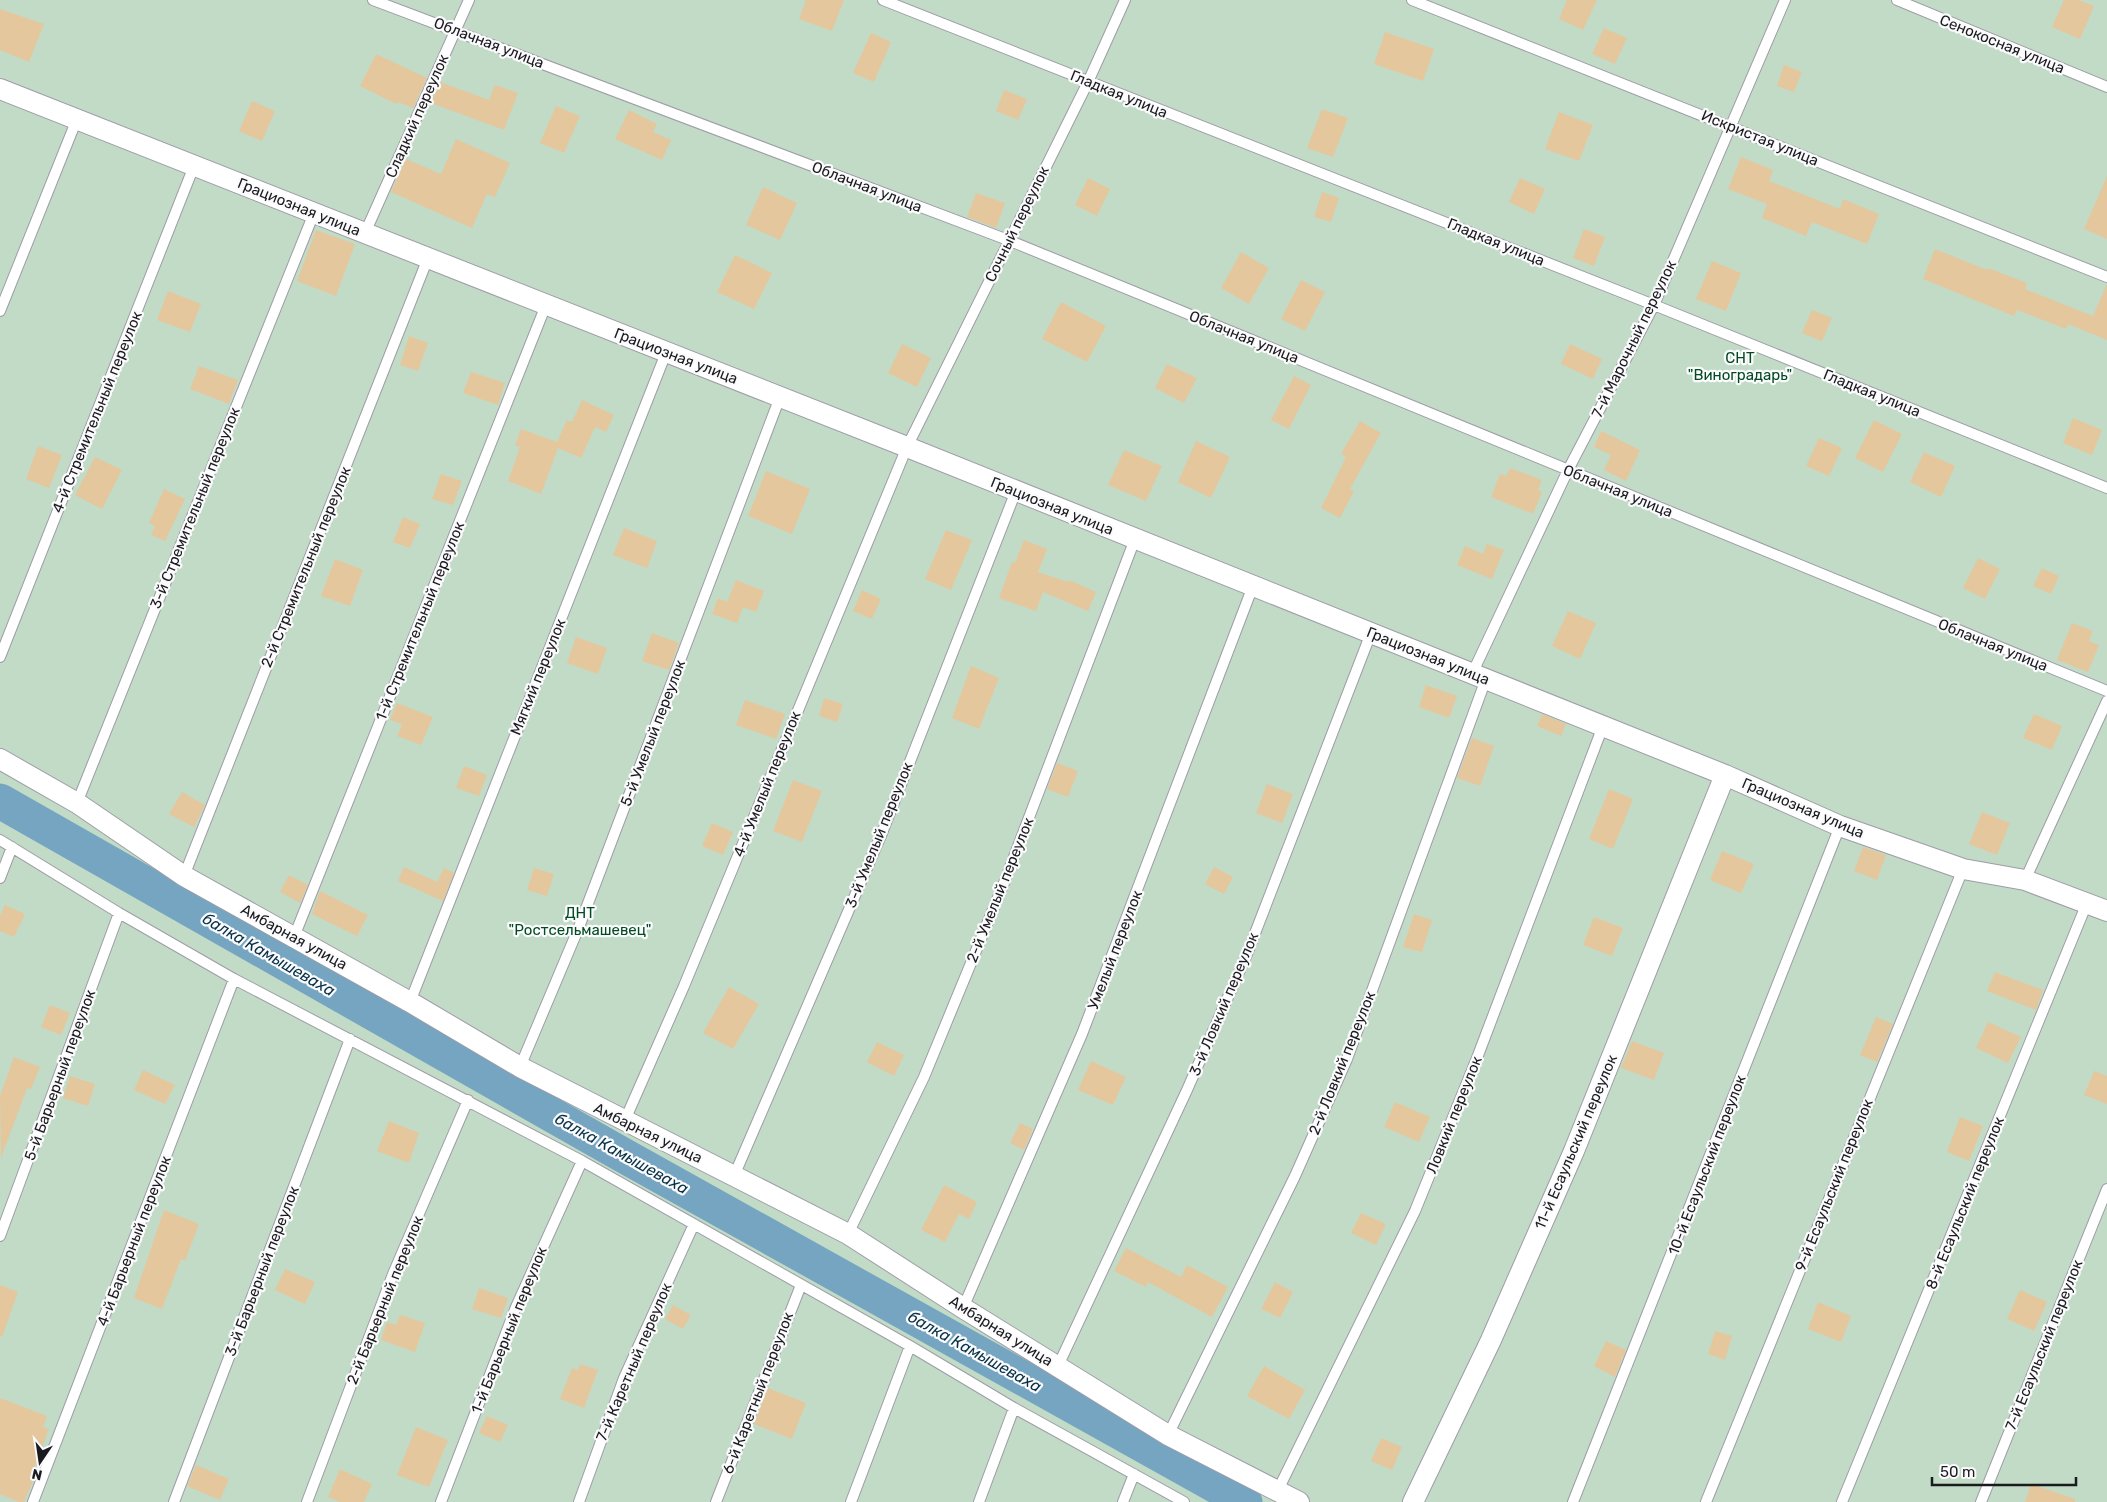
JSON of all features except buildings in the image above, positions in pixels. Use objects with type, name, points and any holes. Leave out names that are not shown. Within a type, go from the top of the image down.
[{"type":"street","name":"Грациозная улица","points":[[0,89],[907,447],[1479,676],[1725,775],[1840,826],[1963,869],[2025,880],[2107,911]]},
{"type":"street","name":"Амбарная улица","points":[[0,758],[77,803],[184,876],[410,1002],[520,1067],[616,1118],[625,1120],[848,1234],[1168,1435],[1299,1502]]},
{"type":"street","name":"11-й Есаульский переулок","points":[[1413,1502],[1490,1340],[1574,1151],[1725,775]]},
{"type":"lane","name":"Облачная улица","points":[[373,0],[1008,240],[2107,691]]},
{"type":"lane","name":"Сладкий переулок","points":[[365,233],[469,0]]},
{"type":"lane","name":"Гладкая улица","points":[[883,0],[1654,305],[2107,488]]},
{"type":"lane","name":"Сочный переулок","points":[[907,447],[1088,82],[1125,0]]},
{"type":"lane","name":"Искристая улица","points":[[1412,0],[2107,277]]},
{"type":"lane","name":"7-й Марочный переулок","points":[[1479,676],[1568,470],[1654,305],[1785,0]]},
{"type":"lane","name":"Сенокосная улица","points":[[1897,0],[2107,87]]},
{"type":"lane","points":[[0,311],[77,120]]},
{"type":"lane","name":"4-й Стремительный переулок","points":[[0,657],[194,166]]},
{"type":"lane","name":"3-й Стремительный переулок","points":[[77,803],[314,213]]},
{"type":"lane","name":"2-й Стремительный переулок","points":[[184,876],[428,258]]},
{"type":"lane","name":"1-й Стремительный переулок","points":[[294,937],[546,305]]},
{"type":"lane","name":"Мягкий переулок","points":[[410,1002],[666,352]]},
{"type":"lane","name":"5-й Умелый переулок","points":[[520,1067],[580,927],[780,397]]},
{"type":"lane","name":"4-й Умелый переулок","points":[[625,1120],[684,986],[907,447]]},
{"type":"lane","name":"3-й Умелый переулок","points":[[734,1176],[882,832],[1016,491]]},
{"type":"lane","name":"2-й Умелый переулок","points":[[848,1234],[935,1050],[1006,878],[1134,539]]},
{"type":"lane","name":"Умелый переулок","points":[[963,1308],[1082,1034],[1253,586]]},
{"type":"lane","name":"3-й Ловкий переулок","points":[[1058,1366],[1247,954],[1371,633]]},
{"type":"lane","name":"2-й Ловкий переулок","points":[[1168,1435],[1295,1176],[1347,1059],[1479,676]]},
{"type":"lane","points":[[2025,880],[2107,701]]},
{"type":"lane","name":"Ловкий переулок","points":[[1277,1492],[1415,1211],[1477,1058],[1603,726]]},
{"type":"lane","name":"10-й Есаульский переулок","points":[[1573,1502],[1840,826]]},
{"type":"lane","points":[[0,840],[119,913],[234,979],[582,1160],[910,1346],[1014,1408],[1184,1502]]},
{"type":"lane","points":[[0,878],[12,847]]},
{"type":"lane","name":"9-й Есаульский переулок","points":[[1706,1502],[1963,869]]},
{"type":"lane","name":"8-й Есаульский переулок","points":[[1842,1502],[2087,903]]},
{"type":"lane","name":"5-й Барьерный переулок","points":[[0,1236],[119,913]]},
{"type":"lane","name":"4-й Барьерный переулок","points":[[33,1502],[234,979]]},
{"type":"lane","name":"3-й Барьерный переулок","points":[[174,1502],[350,1039]]},
{"type":"lane","name":"2-й Барьерный переулок","points":[[307,1502],[393,1274],[468,1100]]},
{"type":"lane","name":"1-й Барьерный переулок","points":[[441,1502],[516,1307],[582,1160]]},
{"type":"lane","name":"7-й Есаульский переулок","points":[[1981,1502],[2107,1189]]},
{"type":"lane","name":"7-й Каретный переулок","points":[[579,1502],[624,1378],[694,1224]]},
{"type":"lane","name":"6-й Каретный переулок","points":[[716,1502],[801,1285]]},
{"type":"lane","points":[[851,1502],[910,1346]]},
{"type":"lane","points":[[979,1502],[1014,1408]]},
{"type":"lane","points":[[1123,1502],[1134,1474]]},
{"type":"green space","name":"ДНТ \"Ростсельмашевец\"","points":[[0,0],[2107,0],[2107,1502],[0,1502]]},
{"type":"waterway","name":"балка Камышеваха","points":[[0,801],[621,1154],[1245,1502]]},
{"type":"park label","name":"СНТ \"Виноградарь\"","points":[[1740,366]]}]
